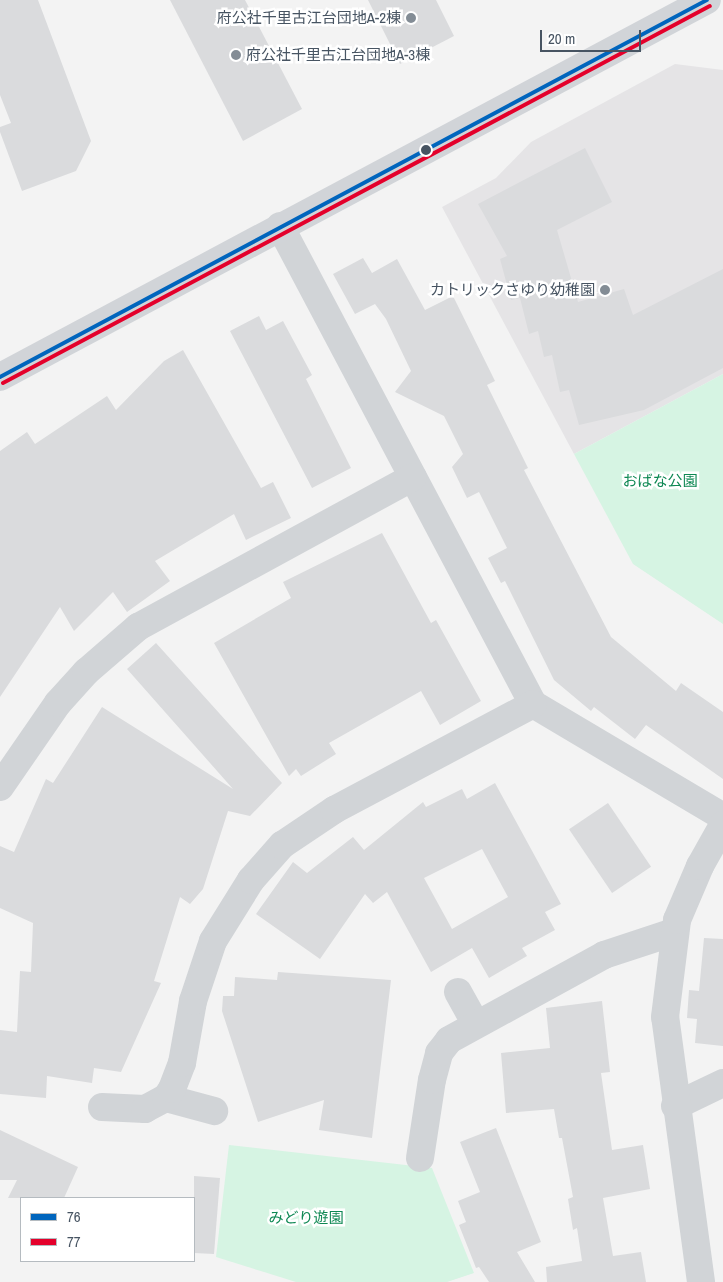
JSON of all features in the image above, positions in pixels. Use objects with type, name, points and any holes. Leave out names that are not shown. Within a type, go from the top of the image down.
[{"type":"street","points":[[0,377],[707,0]]},
{"type":"street","points":[[280,226],[533,704],[723,817]]},
{"type":"street","points":[[0,787],[50,712],[86,672],[127,636],[199,591],[413,477]]},
{"type":"street","points":[[102,1107],[145,1109],[166,1098],[182,1063],[193,1002],[214,941],[237,899],[269,859],[300,831],[334,810],[533,704]]},
{"type":"street","points":[[701,1282],[675,1106],[665,1017],[674,932],[700,866],[723,825]]},
{"type":"street","points":[[420,1158],[439,1053],[449,1040],[475,1023],[604,955],[674,932]]},
{"type":"street","points":[[458,992],[475,1023]]},
{"type":"street","points":[[675,1106],[723,1083]]},
{"type":"street","points":[[166,1098],[214,1111]]},
{"type":"shaded area","name":"カトリックさゆり幼稚園","points":[[675,64],[723,70],[723,374],[574,454],[442,207],[496,178],[531,142]]},
{"type":"green space","name":"おばな公園","points":[[723,374],[723,624],[633,564],[574,454]]},
{"type":"green space","name":"みどり遊園","points":[[229,1145],[432,1168],[474,1273],[447,1282],[296,1282],[216,1257]]},
{"type":"building","points":[[0,0],[38,0],[91,141],[76,171],[22,191],[0,132],[0,127],[11,123],[0,95]]},
{"type":"building","name":"府公社千里古江台団地A-3棟","points":[[170,0],[245,0],[302,109],[243,141]]},
{"type":"building","name":"府公社千里古江台団地A-2棟","points":[[368,0],[436,0],[454,36],[400,64]]},
{"type":"building","points":[[585,148],[612,202],[557,230],[578,302],[624,289],[633,315],[723,269],[723,368],[644,410],[579,425],[569,390],[560,392],[552,355],[544,357],[538,331],[529,334],[520,298],[511,300],[500,259],[507,256],[478,204]]},
{"type":"building","points":[[363,258],[372,273],[397,259],[425,310],[453,296],[495,381],[487,385],[528,468],[524,470],[611,637],[676,691],[681,683],[723,712],[723,779],[646,725],[635,739],[594,707],[591,711],[554,680],[505,581],[501,583],[488,558],[507,548],[479,492],[467,498],[452,467],[463,454],[444,416],[395,392],[411,371],[386,319],[375,304],[355,314],[333,274]]},
{"type":"building","points":[[259,316],[266,330],[283,321],[312,375],[306,379],[351,468],[312,488],[230,331]]},
{"type":"building","points":[[183,350],[261,488],[273,482],[291,518],[246,540],[234,514],[155,561],[170,581],[127,612],[113,592],[74,631],[60,607],[0,697],[0,451],[27,432],[35,444],[107,396],[116,410],[164,361]]},
{"type":"building","points":[[382,533],[431,623],[436,620],[481,701],[440,725],[421,691],[329,743],[336,754],[301,776],[296,769],[289,776],[214,643],[291,598],[283,582]]},
{"type":"building","points":[[156,643],[282,783],[250,816],[228,811],[203,889],[190,904],[180,897],[154,981],[161,983],[121,1072],[94,1068],[92,1083],[47,1076],[46,1098],[0,1094],[0,1030],[17,1032],[20,971],[31,972],[33,923],[0,908],[0,846],[14,852],[46,779],[53,783],[102,707],[233,789],[127,669]]},
{"type":"building","points":[[495,783],[561,904],[545,912],[555,930],[522,948],[527,956],[489,978],[472,948],[431,972],[387,892],[373,903],[365,894],[320,959],[256,914],[293,862],[307,873],[353,837],[364,850],[423,802],[426,807],[462,789],[467,799]],"holes":[[[482,849],[508,897],[452,929],[424,878]]]},
{"type":"building","points":[[608,803],[651,867],[612,893],[569,829]]},
{"type":"building","points":[[704,938],[723,939],[723,1046],[695,1043],[697,1019],[687,1018],[689,990],[699,991]]},
{"type":"building","points":[[278,972],[391,980],[372,1138],[319,1130],[324,1100],[258,1122],[222,1011],[223,996],[234,996],[235,977],[277,980]]},
{"type":"building","points":[[602,1001],[610,1072],[601,1073],[612,1150],[643,1145],[650,1189],[603,1198],[613,1256],[641,1252],[646,1282],[547,1282],[546,1267],[582,1261],[577,1228],[573,1230],[568,1199],[573,1197],[562,1138],[559,1138],[554,1109],[506,1113],[501,1053],[550,1048],[546,1008]]},
{"type":"building","points":[[496,1128],[541,1242],[517,1252],[535,1282],[489,1282],[479,1267],[476,1268],[459,1225],[466,1222],[458,1201],[480,1192],[460,1142]]},
{"type":"building","points":[[0,1130],[78,1167],[64,1197],[8,1198],[17,1180],[0,1180]]},
{"type":"building","points":[[194,1176],[220,1178],[214,1254],[195,1253]]},
{"type":"transit line","name":"76","points":[[0,377],[707,0]]},
{"type":"transit line","name":"77","points":[[3,383],[710,6]]},
{"type":"place","name":"府公社千里古江台団地A-2棟","points":[[411,18]]},
{"type":"place","name":"府公社千里古江台団地A-3棟","points":[[236,55]]},
{"type":"place","name":"カトリックさゆり幼稚園","points":[[605,290]]}]
